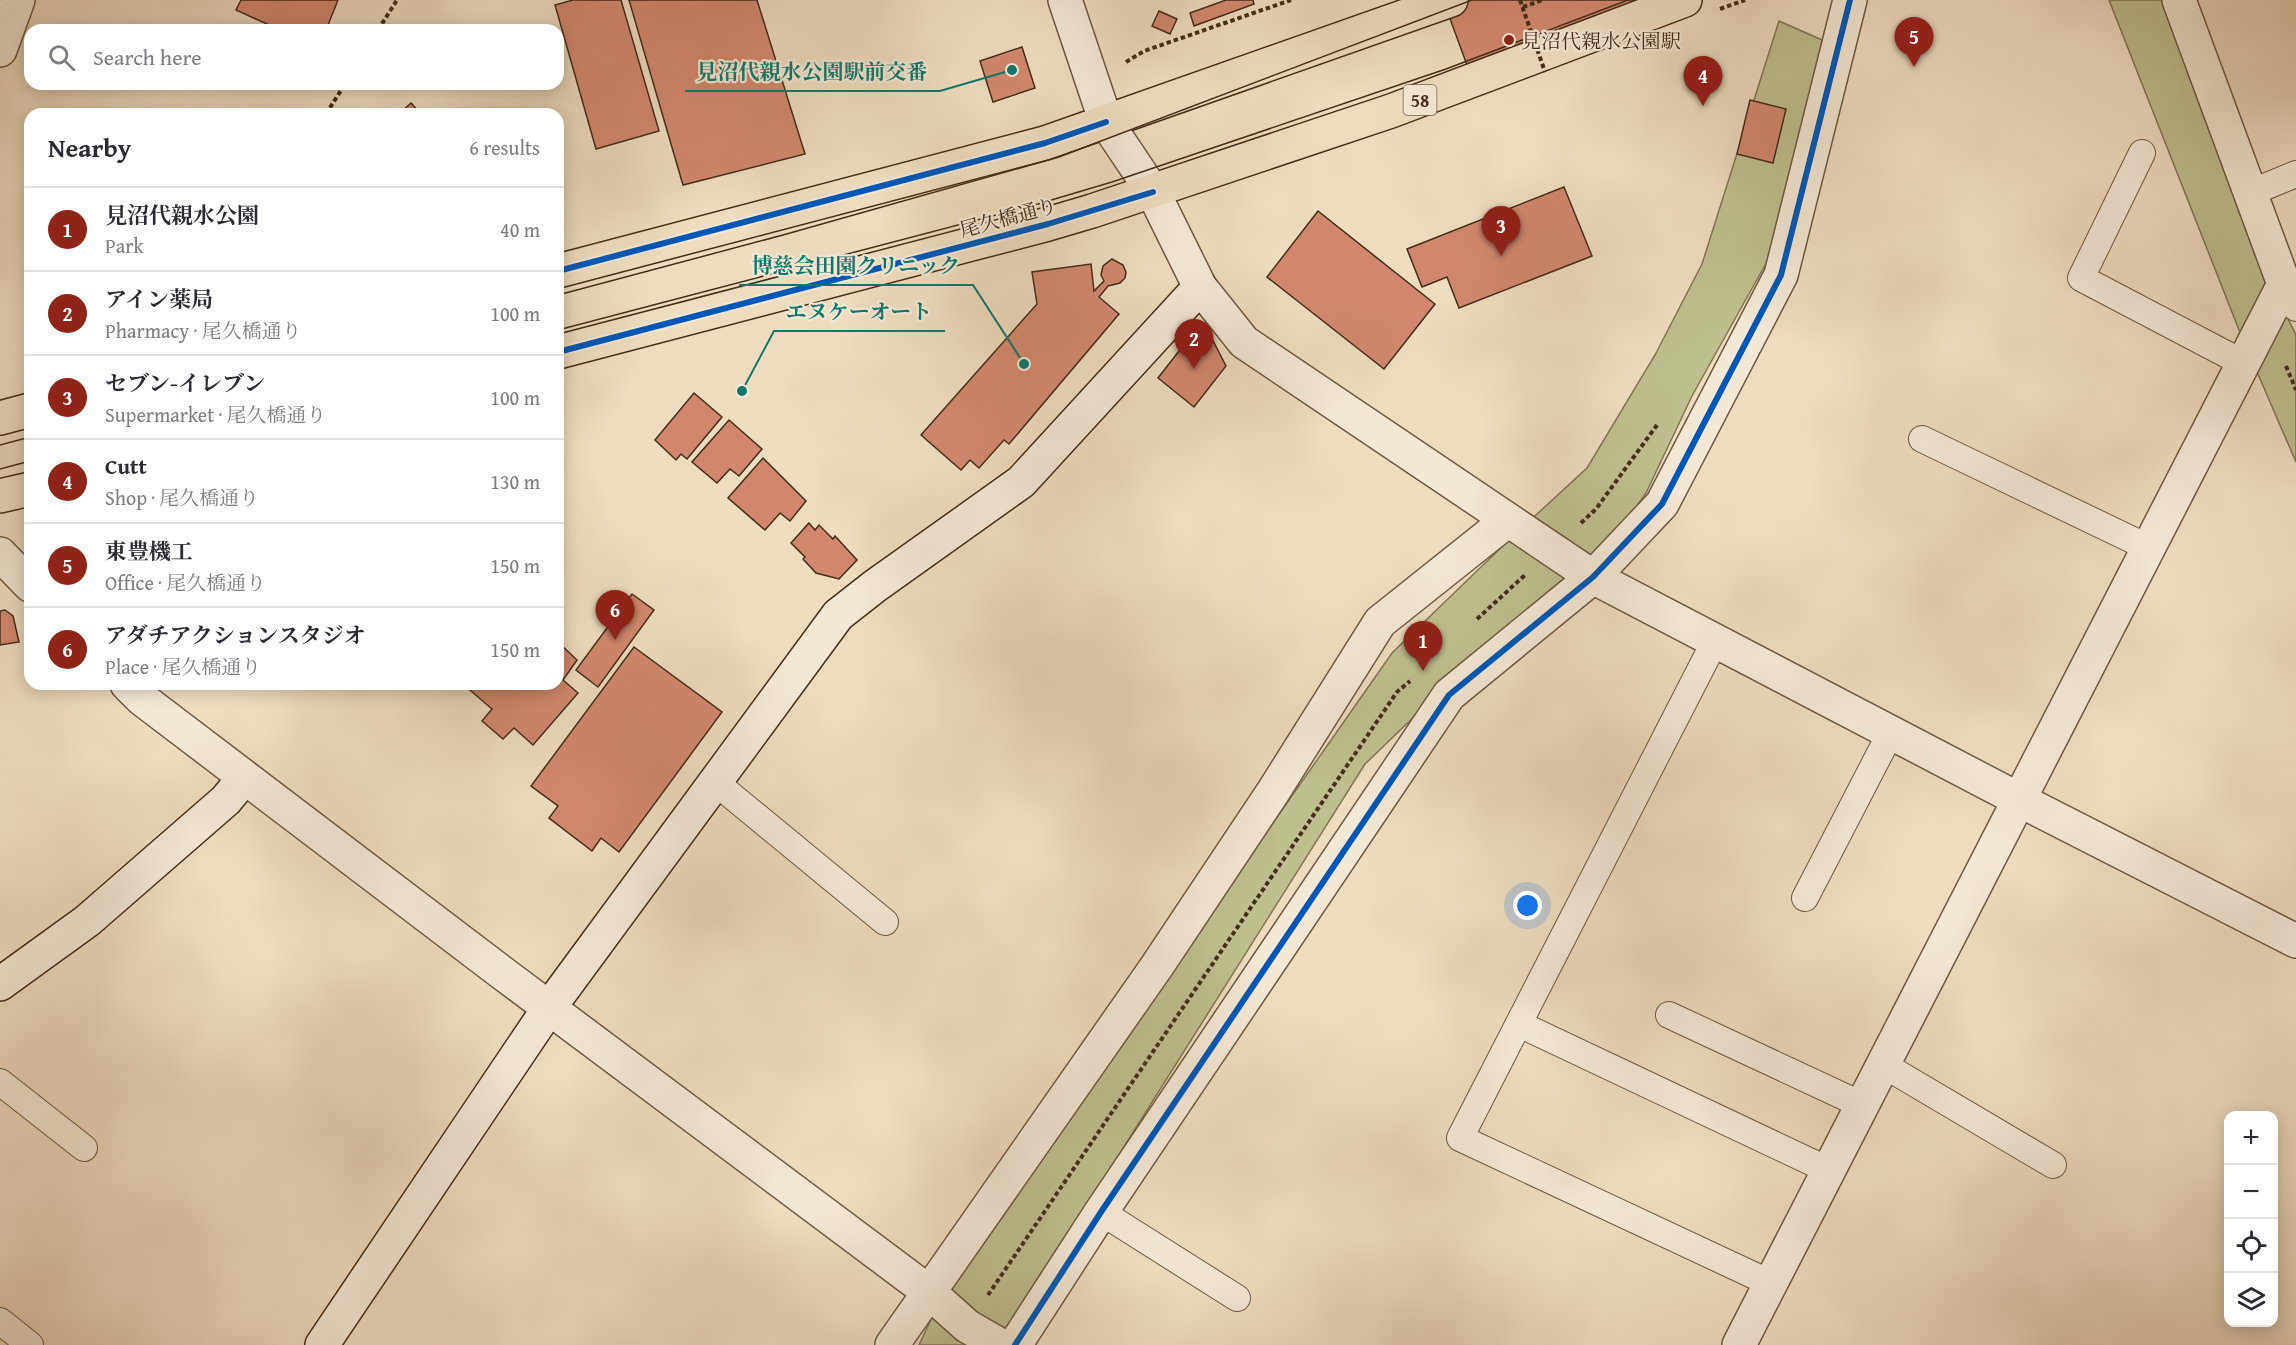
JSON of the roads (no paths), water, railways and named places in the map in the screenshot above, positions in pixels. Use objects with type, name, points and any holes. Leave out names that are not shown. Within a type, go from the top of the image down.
[{"type":"main road","points":[[564,269],[1045,143],[1451,0]]},
{"type":"main road","name":"尾久橋通り","points":[[564,350],[1048,224],[1153,192],[1391,111],[1685,0]]},
{"type":"main road","points":[[0,418],[24,412]]},
{"type":"main road","points":[[0,496],[24,490]]},
{"type":"street","points":[[0,50],[18,0]]},
{"type":"street","points":[[1065,0],[1106,122],[1153,192],[1200,287],[1244,342],[1593,577],[2296,941]]},
{"type":"street","points":[[1015,1345],[1101,1212],[1449,695],[1593,577],[1662,504],[1781,275],[1850,0]]},
{"type":"street","points":[[1739,1345],[2243,363],[2290,296],[2179,0]]},
{"type":"street","points":[[322,1345],[549,1008],[838,615],[1021,482],[1200,287]]},
{"type":"street","points":[[892,1345],[1157,966],[1273,792],[1380,622],[1508,520]]},
{"type":"street","points":[[0,554],[24,579]]},
{"type":"street","points":[[133,690],[244,778],[929,1292],[967,1326],[1000,1345]]},
{"type":"street","points":[[0,984],[87,921],[226,801],[244,778]]},
{"type":"lane","points":[[2142,153],[2081,278],[2243,363]]},
{"type":"lane","points":[[2250,193],[2296,174]]},
{"type":"lane","points":[[1922,439],[2147,547]]},
{"type":"lane","points":[[1715,641],[1460,1138],[1770,1283]]},
{"type":"lane","points":[[1804,898],[1891,732]]},
{"type":"lane","points":[[715,782],[885,922]]},
{"type":"lane","points":[[1669,1015],[1862,1105]]},
{"type":"lane","points":[[1519,1023],[1828,1170]]},
{"type":"lane","points":[[1882,1064],[2053,1165]]},
{"type":"lane","points":[[0,1082],[84,1148]]},
{"type":"lane","points":[[1101,1212],[1237,1298]]},
{"type":"lane","points":[[0,1321],[30,1345]]},
{"type":"tram line","points":[[564,293],[783,235],[1059,157],[1472,0]]},
{"type":"tram line","points":[[564,328],[1038,204],[1112,182],[1446,69],[1628,0]]},
{"type":"tram line","points":[[0,445],[24,439]]},
{"type":"tram line","points":[[0,469],[24,463]]},
{"type":"place","name":"見沼代親水公園駅","points":[[1509,40]]},
{"type":"place","name":"東豊機工","points":[[1914,67]]},
{"type":"place","name":"見沼代親水公園駅前交番","points":[[1012,70]]},
{"type":"place","name":"Cutt","points":[[1703,106]]},
{"type":"place","name":"セブン-イレブン","points":[[1501,256]]},
{"type":"place","name":"博慈会田園クリニック","points":[[1024,364]]},
{"type":"place","name":"アイン薬局","points":[[1194,369]]},
{"type":"place","name":"エヌケーオート","points":[[742,391]]},
{"type":"place","name":"アダチアクションスタジオ","points":[[615,640]]},
{"type":"place","name":"見沼代親水公園","points":[[1423,671]]}]
